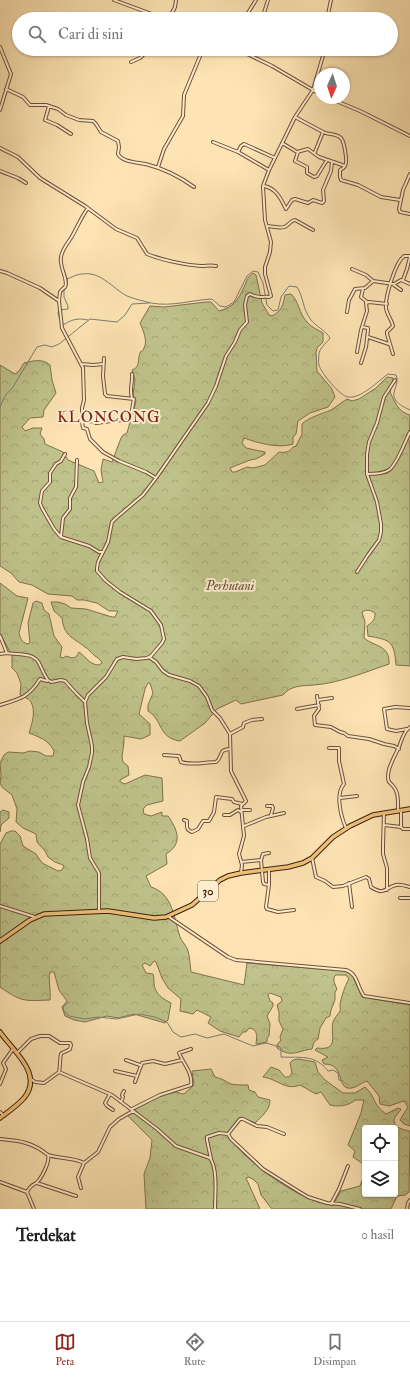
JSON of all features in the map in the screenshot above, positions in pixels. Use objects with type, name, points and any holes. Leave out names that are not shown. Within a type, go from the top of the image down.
[{"type":"highway","name":"30","points":[[0,941],[35,917],[44,914],[112,912],[154,918],[168,916],[195,903],[220,880],[228,876],[292,866],[312,858],[333,837],[346,828],[369,817],[410,809]]},
{"type":"highway","points":[[0,1032],[27,1067],[30,1078],[29,1091],[24,1098],[2,1117]]},
{"type":"street","points":[[114,0],[146,12]]},
{"type":"street","points":[[172,12],[176,0]]},
{"type":"street","points":[[248,12],[256,0]]},
{"type":"street","points":[[264,12],[268,0]]},
{"type":"street","points":[[328,12],[331,0]]},
{"type":"street","points":[[0,47],[10,72],[10,77],[0,109]]},
{"type":"street","points":[[131,62],[142,56]]},
{"type":"street","points":[[158,167],[164,150],[183,116],[184,95],[200,56]]},
{"type":"street","points":[[251,56],[313,90]]},
{"type":"street","points":[[99,912],[99,873],[90,858],[87,839],[78,805],[92,753],[85,702],[88,695],[106,677],[117,659],[123,657],[140,659],[149,657],[163,643],[161,625],[151,611],[120,592],[98,572],[97,564],[108,542],[111,526],[114,520],[143,494],[156,478],[208,403],[216,386],[226,356],[247,322],[245,305],[247,296],[250,294],[255,298],[271,296],[265,274],[270,248],[270,238],[264,213],[264,186],[269,170],[290,130],[295,117],[313,90],[323,56]]},
{"type":"street","points":[[6,89],[23,97],[30,105],[45,105],[58,108],[66,115],[77,120],[93,121],[101,132],[118,142],[118,154],[121,157],[132,162],[158,167],[175,175],[194,187]]},
{"type":"street","points":[[343,104],[410,136]]},
{"type":"street","points":[[49,106],[45,120],[57,125],[71,134]]},
{"type":"street","points":[[295,117],[329,135],[336,135],[342,139],[346,160],[345,166],[340,170],[341,180],[358,185],[381,197],[400,200]]},
{"type":"street","points":[[315,153],[323,132]]},
{"type":"street","points":[[213,142],[238,152],[269,170]]},
{"type":"street","points":[[282,143],[298,152],[308,149],[319,157],[345,166]]},
{"type":"street","points":[[238,152],[244,144],[275,158]]},
{"type":"street","points":[[0,148],[18,157],[40,178],[88,208],[118,230],[139,239],[145,252],[149,255],[180,263],[216,266]]},
{"type":"street","points":[[298,152],[295,161],[307,167],[307,173],[314,178],[327,160]]},
{"type":"street","points":[[264,186],[273,189],[286,209],[292,200],[295,199],[308,203],[313,200],[322,203],[324,201],[323,190],[331,171],[332,162]]},
{"type":"street","points":[[0,171],[20,178],[26,183]]},
{"type":"street","points":[[410,174],[400,200],[400,211],[410,214]]},
{"type":"street","points":[[88,208],[62,253],[62,273],[66,278],[65,287],[60,292],[59,301],[61,322],[66,337],[84,370],[83,428],[87,429],[90,438],[103,452],[156,478]]},
{"type":"street","points":[[267,226],[284,228],[291,221],[295,220],[313,230]]},
{"type":"street","points":[[393,354],[387,333],[393,326],[387,310],[390,284],[400,259],[404,256],[410,256],[403,280]]},
{"type":"street","points":[[352,269],[373,281],[394,284],[400,280],[403,280],[410,284]]},
{"type":"street","points":[[0,271],[40,288],[59,301]]},
{"type":"street","points":[[373,281],[363,289],[361,297],[367,302],[387,304]]},
{"type":"street","points":[[394,284],[401,290]]},
{"type":"street","points":[[347,312],[350,300],[355,291],[357,289],[363,289]]},
{"type":"street","points":[[357,352],[367,311],[367,302]]},
{"type":"street","points":[[361,363],[368,336],[368,329],[362,327]]},
{"type":"street","points":[[368,336],[389,344]]},
{"type":"street","points":[[104,358],[103,376],[106,396],[132,398]]},
{"type":"street","points":[[81,364],[104,364]]},
{"type":"street","points":[[82,422],[92,421],[96,423],[119,420],[129,421],[131,419],[134,400],[131,393],[133,380],[132,374]]},
{"type":"street","points":[[357,572],[379,540],[381,532],[377,502],[366,463],[369,442],[377,423],[384,397],[395,380]]},
{"type":"street","points":[[368,474],[381,473],[390,470],[394,466],[410,432]]},
{"type":"street","points":[[65,454],[50,472],[50,482],[42,490],[40,503],[48,519],[61,537],[91,547],[99,552],[103,552]]},
{"type":"street","points":[[61,537],[63,518],[70,509],[70,498],[76,487],[77,460]]},
{"type":"street","points":[[0,636],[7,653]]},
{"type":"street","points":[[0,654],[7,653],[28,655],[34,658],[38,661],[49,681]]},
{"type":"street","points":[[149,657],[166,673],[200,687],[212,710],[220,718],[230,734],[232,771],[246,800],[246,803],[242,804],[234,802],[231,798],[216,798],[214,814],[209,821],[203,821],[196,830],[192,832],[188,830],[188,822],[184,820]]},
{"type":"street","points":[[0,705],[18,700],[26,695],[36,686],[43,671]]},
{"type":"street","points":[[40,678],[49,681],[65,681],[85,702]]},
{"type":"street","points":[[317,696],[319,709],[314,716],[315,725],[335,728],[348,736],[369,739],[394,746],[399,749]]},
{"type":"street","points":[[318,700],[332,698]]},
{"type":"street","points":[[297,709],[319,705]]},
{"type":"street","points":[[409,728],[396,730],[387,729],[384,709],[395,706],[410,708]]},
{"type":"street","points":[[230,734],[243,727],[244,723],[262,719]]},
{"type":"street","points":[[401,827],[396,790],[389,782],[387,777],[392,759],[399,749],[403,735],[409,728]]},
{"type":"street","points":[[329,748],[339,749],[339,761],[344,784],[341,787],[341,814],[346,828]]},
{"type":"street","points":[[164,755],[179,756],[181,762],[194,764],[218,761],[224,750],[230,749]]},
{"type":"street","points":[[340,798],[357,796]]},
{"type":"street","points":[[241,873],[239,854],[243,841],[244,826],[242,804]]},
{"type":"street","points":[[267,806],[272,806],[273,808],[271,816]]},
{"type":"street","points":[[224,815],[230,815],[238,810],[242,812],[250,810]]},
{"type":"street","points":[[244,826],[284,813]]},
{"type":"street","points":[[384,813],[383,854],[387,868],[387,890]]},
{"type":"street","points":[[384,825],[410,829]]},
{"type":"street","points":[[268,853],[263,854],[261,860],[262,882],[269,885]]},
{"type":"street","points":[[312,858],[316,877],[333,887],[340,887],[367,877],[372,888],[380,891],[387,890],[397,885],[410,887]]},
{"type":"street","points":[[241,862],[261,860]]},
{"type":"street","points":[[269,869],[267,909],[278,912],[294,910]]},
{"type":"street","points":[[350,883],[352,907]]},
{"type":"street","points":[[400,898],[410,898]]},
{"type":"street","points":[[0,906],[35,917]]},
{"type":"street","points":[[168,916],[233,959],[346,970],[354,975],[364,996],[410,1003]]},
{"type":"street","points":[[16,1053],[31,1039],[40,1036],[48,1036],[60,1043],[70,1043],[72,1045],[70,1048],[60,1055],[60,1072]]},
{"type":"street","points":[[0,1084],[6,1069],[3,1063],[13,1049]]},
{"type":"street","points":[[81,1188],[78,1179],[84,1163],[98,1152],[108,1128],[132,1110],[156,1097],[191,1085],[192,1083],[189,1072],[182,1060],[180,1052],[192,1049]]},
{"type":"street","points":[[126,1060],[140,1065]]},
{"type":"street","points":[[135,1082],[142,1063],[150,1061],[165,1064],[182,1060]]},
{"type":"street","points":[[115,1071],[137,1076]]},
{"type":"street","points":[[30,1078],[34,1081],[43,1083],[57,1072],[60,1072],[110,1094],[168,1138],[176,1146],[184,1150],[206,1155],[212,1160]]},
{"type":"street","points":[[121,1102],[124,1091]]},
{"type":"street","points":[[110,1094],[106,1103],[107,1106],[113,1110]]},
{"type":"street","points":[[0,1112],[2,1117]]},
{"type":"street","points":[[228,1134],[238,1120],[241,1119],[257,1126],[266,1127],[284,1134]]},
{"type":"street","points":[[215,1209],[215,1177],[207,1137],[219,1133],[228,1134]]},
{"type":"street","points":[[228,1134],[230,1139],[258,1165],[308,1197],[331,1204],[340,1204],[360,1209]]},
{"type":"street","points":[[0,1139],[18,1140],[40,1148],[48,1155],[75,1159],[84,1163]]},
{"type":"street","points":[[27,1192],[31,1185],[40,1179],[49,1160],[48,1155]]},
{"type":"street","points":[[331,1204],[339,1190],[348,1166]]},
{"type":"street","points":[[0,1182],[27,1192],[34,1209]]},
{"type":"street","points":[[36,1182],[76,1196]]},
{"type":"street","points":[[407,1209],[410,1200]]},
{"type":"green space","name":"Perhutani","points":[[253,273],[256,275],[262,303],[269,315],[272,316],[278,312],[283,305],[285,295],[291,294],[296,300],[304,319],[310,325],[323,333],[323,342],[317,348],[316,352],[317,371],[332,389],[335,397],[328,407],[310,413],[298,421],[296,434],[293,437],[293,444],[275,446],[244,438],[242,443],[246,448],[265,452],[265,454],[256,459],[230,468],[232,472],[235,472],[247,467],[253,468],[265,465],[279,452],[287,452],[296,446],[302,434],[302,424],[331,410],[347,399],[352,401],[359,399],[376,388],[387,377],[393,378],[390,392],[395,403],[403,412],[410,415],[410,666],[396,665],[394,650],[390,643],[386,640],[368,636],[367,626],[373,621],[375,613],[365,610],[362,612],[365,622],[364,638],[381,647],[387,653],[389,664],[333,682],[293,688],[283,695],[241,704],[236,700],[217,709],[205,723],[180,741],[173,739],[164,733],[156,719],[148,711],[148,705],[153,693],[150,683],[148,683],[145,689],[139,714],[150,724],[150,735],[141,739],[124,736],[122,757],[123,762],[128,766],[129,775],[120,780],[120,782],[125,784],[145,775],[162,778],[163,801],[147,805],[143,809],[144,814],[151,816],[162,812],[162,816],[168,816],[174,826],[177,841],[175,846],[166,854],[167,864],[146,876],[151,887],[164,895],[172,908],[180,937],[187,949],[191,972],[244,985],[247,963],[346,971],[352,975],[362,997],[410,1005],[410,1126],[404,1124],[400,1120],[408,1107],[404,1101],[389,1106],[380,1104],[379,1096],[367,1081],[352,1088],[347,1088],[344,1086],[336,1068],[331,1065],[324,1064],[322,1060],[328,1057],[315,1050],[317,1048],[329,1047],[331,1045],[333,1022],[340,1010],[342,995],[349,979],[346,975],[336,975],[334,977],[334,982],[337,989],[335,992],[335,1000],[330,1016],[326,1018],[320,1028],[318,1039],[314,1042],[312,1049],[294,1053],[286,1053],[277,1048],[277,1045],[281,1040],[280,1037],[283,1029],[279,1021],[277,1005],[282,1001],[281,997],[270,993],[268,995],[270,1001],[273,1003],[273,1006],[267,1016],[270,1024],[269,1036],[267,1038],[267,1042],[256,1044],[256,1033],[252,1029],[249,1028],[239,1037],[220,1031],[208,1023],[211,1017],[197,1010],[193,1014],[180,1011],[181,999],[168,988],[162,978],[156,962],[154,961],[150,966],[145,963],[142,965],[146,973],[153,974],[156,991],[162,998],[171,1003],[168,1020],[165,1023],[134,1014],[118,1018],[107,1016],[85,1022],[74,1020],[65,1016],[62,1007],[67,1001],[59,990],[54,972],[50,972],[49,975],[50,1000],[23,1000],[13,996],[0,987],[0,844],[6,833],[15,831],[20,836],[23,846],[36,854],[42,863],[58,871],[62,870],[64,866],[48,857],[37,842],[36,834],[23,828],[16,822],[17,809],[12,795],[2,787],[0,783],[0,763],[4,755],[8,752],[23,753],[30,751],[39,752],[46,756],[53,756],[54,751],[47,742],[29,733],[33,718],[31,702],[20,695],[21,684],[17,673],[12,668],[12,656],[0,633],[0,583],[17,596],[28,598],[19,633],[23,641],[27,644],[30,643],[28,623],[33,603],[36,601],[42,603],[44,610],[49,614],[54,636],[62,647],[60,657],[63,658],[66,656],[72,658],[76,657],[79,652],[93,664],[99,665],[102,663],[88,649],[69,636],[63,624],[62,618],[54,611],[51,602],[58,602],[71,608],[86,609],[112,617],[115,617],[118,611],[109,611],[97,603],[77,600],[72,596],[48,594],[32,585],[19,582],[11,573],[0,566],[0,365],[15,374],[24,363],[44,361],[50,365],[56,393],[44,410],[43,417],[30,418],[22,427],[25,431],[33,428],[42,428],[40,434],[44,439],[45,444],[63,452],[68,460],[94,471],[99,483],[103,482],[101,470],[103,459],[112,462],[121,438],[127,433],[136,401],[133,395],[135,380],[132,370],[137,367],[140,353],[143,351],[145,345],[145,336],[140,323],[150,306],[164,307],[211,302],[219,311],[235,302],[240,296],[248,278]]},
{"type":"green space","points":[[3,810],[9,812],[9,818],[1,825],[0,832],[0,812]]},
{"type":"green space","points":[[298,1059],[315,1062],[318,1072],[325,1080],[343,1093],[355,1093],[365,1087],[371,1094],[378,1107],[386,1114],[398,1108],[401,1109],[394,1120],[396,1125],[362,1125],[362,1163],[353,1157],[355,1151],[348,1145],[361,1113],[364,1100],[355,1100],[350,1104],[343,1106],[330,1105],[321,1092],[316,1094],[300,1085],[290,1087],[263,1077],[271,1067],[279,1070],[285,1077],[289,1077],[292,1073],[290,1063],[293,1060]]},
{"type":"green space","points":[[211,1069],[215,1077],[231,1084],[248,1085],[249,1090],[255,1092],[258,1097],[270,1100],[267,1110],[255,1123],[240,1117],[227,1135],[247,1157],[260,1168],[290,1189],[305,1197],[333,1205],[341,1191],[360,1186],[362,1181],[362,1197],[397,1197],[391,1209],[272,1209],[261,1195],[258,1184],[249,1177],[246,1178],[260,1209],[146,1209],[144,1174],[150,1158],[152,1140],[127,1115],[150,1100],[163,1094],[175,1092],[184,1094],[194,1085],[192,1071]]},
{"type":"green space","points":[[398,1127],[410,1131],[409,1192],[405,1195],[398,1196]]},
{"type":"waterway","points":[[67,281],[67,279],[76,275],[89,274],[101,278],[127,296],[151,303],[174,304],[212,299],[220,306],[226,307],[234,302],[247,276],[253,271],[258,272],[263,283],[267,305],[273,311],[278,310],[281,297],[289,286],[297,287],[308,316],[330,338],[319,353],[319,364],[320,369],[340,393],[348,397],[353,397],[369,389],[388,374],[396,375],[397,380],[394,397],[396,401],[410,410]]},
{"type":"waterway","points":[[64,289],[64,297],[68,309],[59,310],[58,313],[61,324],[65,324],[76,319],[88,320]]},
{"type":"waterway","points":[[0,407],[5,396],[13,387],[37,347],[45,345],[52,347],[59,344],[90,319],[117,322],[125,315],[132,304],[149,303]]},
{"type":"waterway","points":[[69,1002],[63,1007],[64,1012],[69,1016],[85,1019],[98,1017],[117,1019],[139,1014],[155,1017],[167,1022],[173,1032],[181,1037],[195,1034],[207,1038],[224,1034],[253,1046],[266,1043],[280,1047],[281,1057],[301,1057],[312,1059],[328,1071],[333,1070],[338,1073],[339,1080],[343,1081]]},
{"type":"district","name":"KLONCONG","points":[[109,417]]}]
